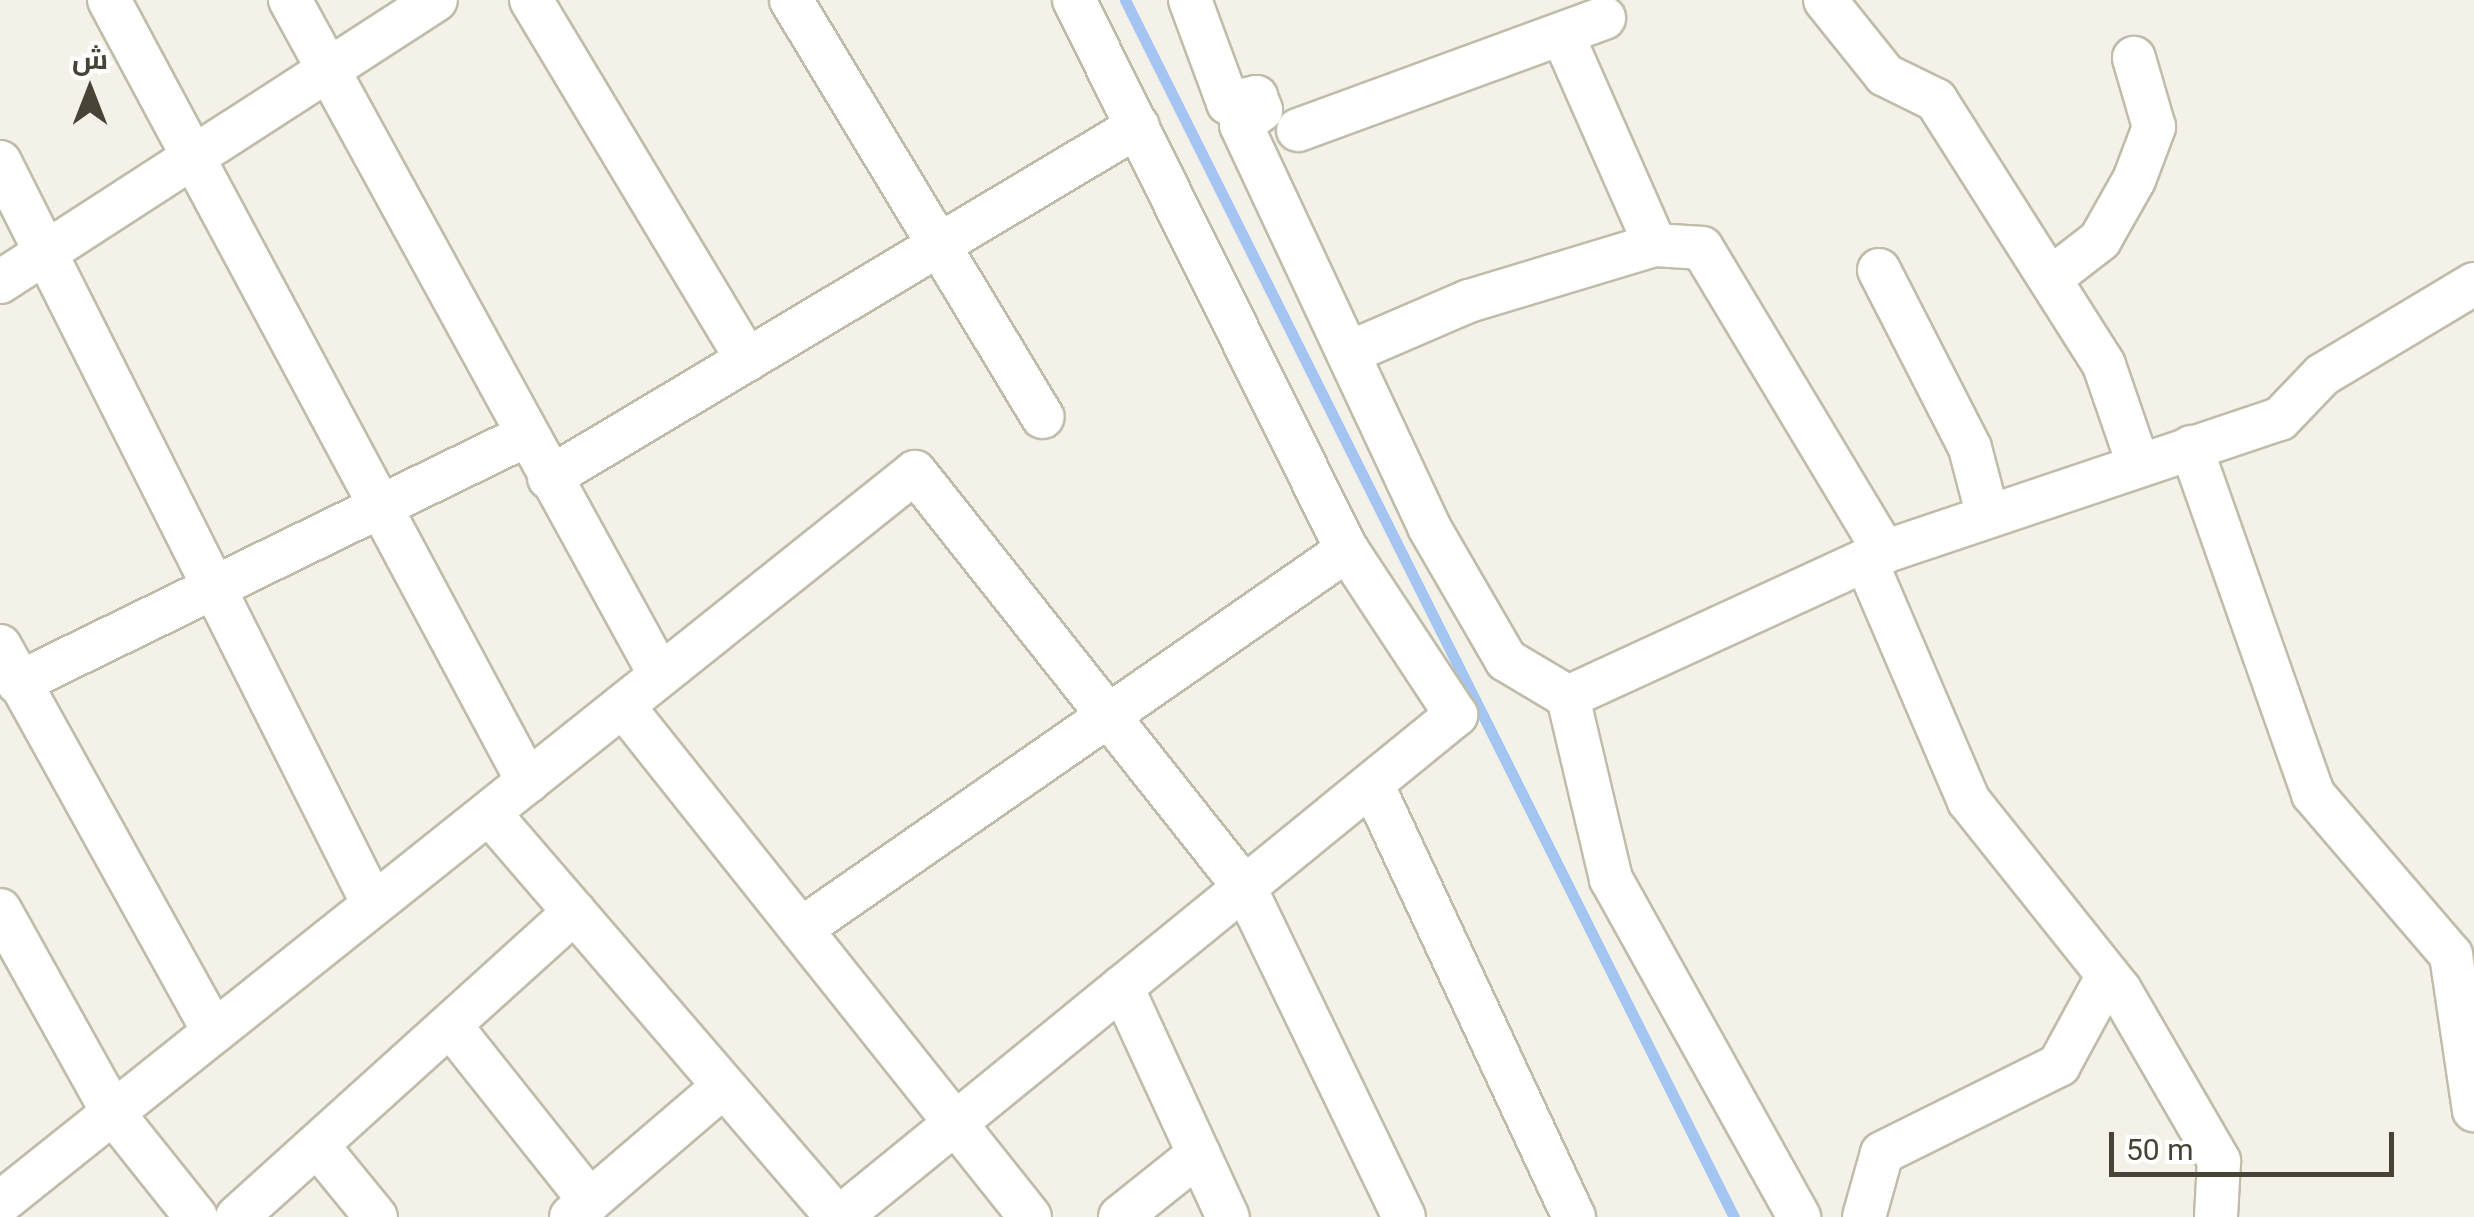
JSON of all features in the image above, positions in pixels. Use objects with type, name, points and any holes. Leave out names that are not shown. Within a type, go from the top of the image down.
[{"type":"street","points":[[108,0],[528,782]]},
{"type":"street","points":[[290,0],[660,675]]},
{"type":"street","points":[[0,282],[436,0]]},
{"type":"street","points":[[531,0],[747,360]]},
{"type":"street","points":[[791,0],[1043,418]]},
{"type":"street","points":[[490,813],[839,1217],[1456,715],[1347,550],[1074,0]]},
{"type":"street","points":[[1190,0],[1228,103],[1256,97],[1261,110],[1241,125],[1429,527],[1506,660],[1568,697],[1610,879],[1799,1217]]},
{"type":"street","points":[[1824,0],[1885,74],[1936,100],[2104,364],[2138,464]]},
{"type":"street","points":[[1298,130],[1604,18]]},
{"type":"street","points":[[1563,36],[1655,245]]},
{"type":"street","points":[[2051,278],[2100,240],[2134,180],[2154,127],[2134,58]]},
{"type":"street","points":[[549,478],[1138,126]]},
{"type":"street","points":[[0,162],[48,250],[210,589],[373,904]]},
{"type":"street","points":[[1348,352],[1469,301],[1655,245],[1702,248],[1876,556],[1969,801],[2108,975],[2220,1161],[2216,1217]]},
{"type":"street","points":[[1879,270],[1970,448],[1987,513]]},
{"type":"street","points":[[1568,697],[1876,556],[1987,513],[2280,419],[2368,343],[2474,284]]},
{"type":"street","points":[[214,1032],[9,664],[210,589],[526,436]]},
{"type":"street","points":[[2191,447],[2313,794],[2451,955],[2474,1110]]},
{"type":"street","points":[[0,1203],[916,472],[1245,888],[1404,1217]]},
{"type":"street","points":[[801,929],[1347,550]]},
{"type":"street","points":[[622,706],[1030,1217]]},
{"type":"street","points":[[1372,784],[1574,1217]]},
{"type":"street","points":[[0,910],[113,1113],[196,1217]]},
{"type":"street","points":[[236,1217],[575,912]]},
{"type":"street","points":[[1864,1217],[1882,1153],[2059,1066],[2108,975]]},
{"type":"street","points":[[1122,987],[1228,1217]]},
{"type":"street","points":[[450,1025],[580,1209],[724,1086]]},
{"type":"street","points":[[317,1145],[376,1217]]},
{"type":"street","points":[[1120,1217],[1198,1154]]},
{"type":"waterway","points":[[1125,0],[1734,1217]]}]
